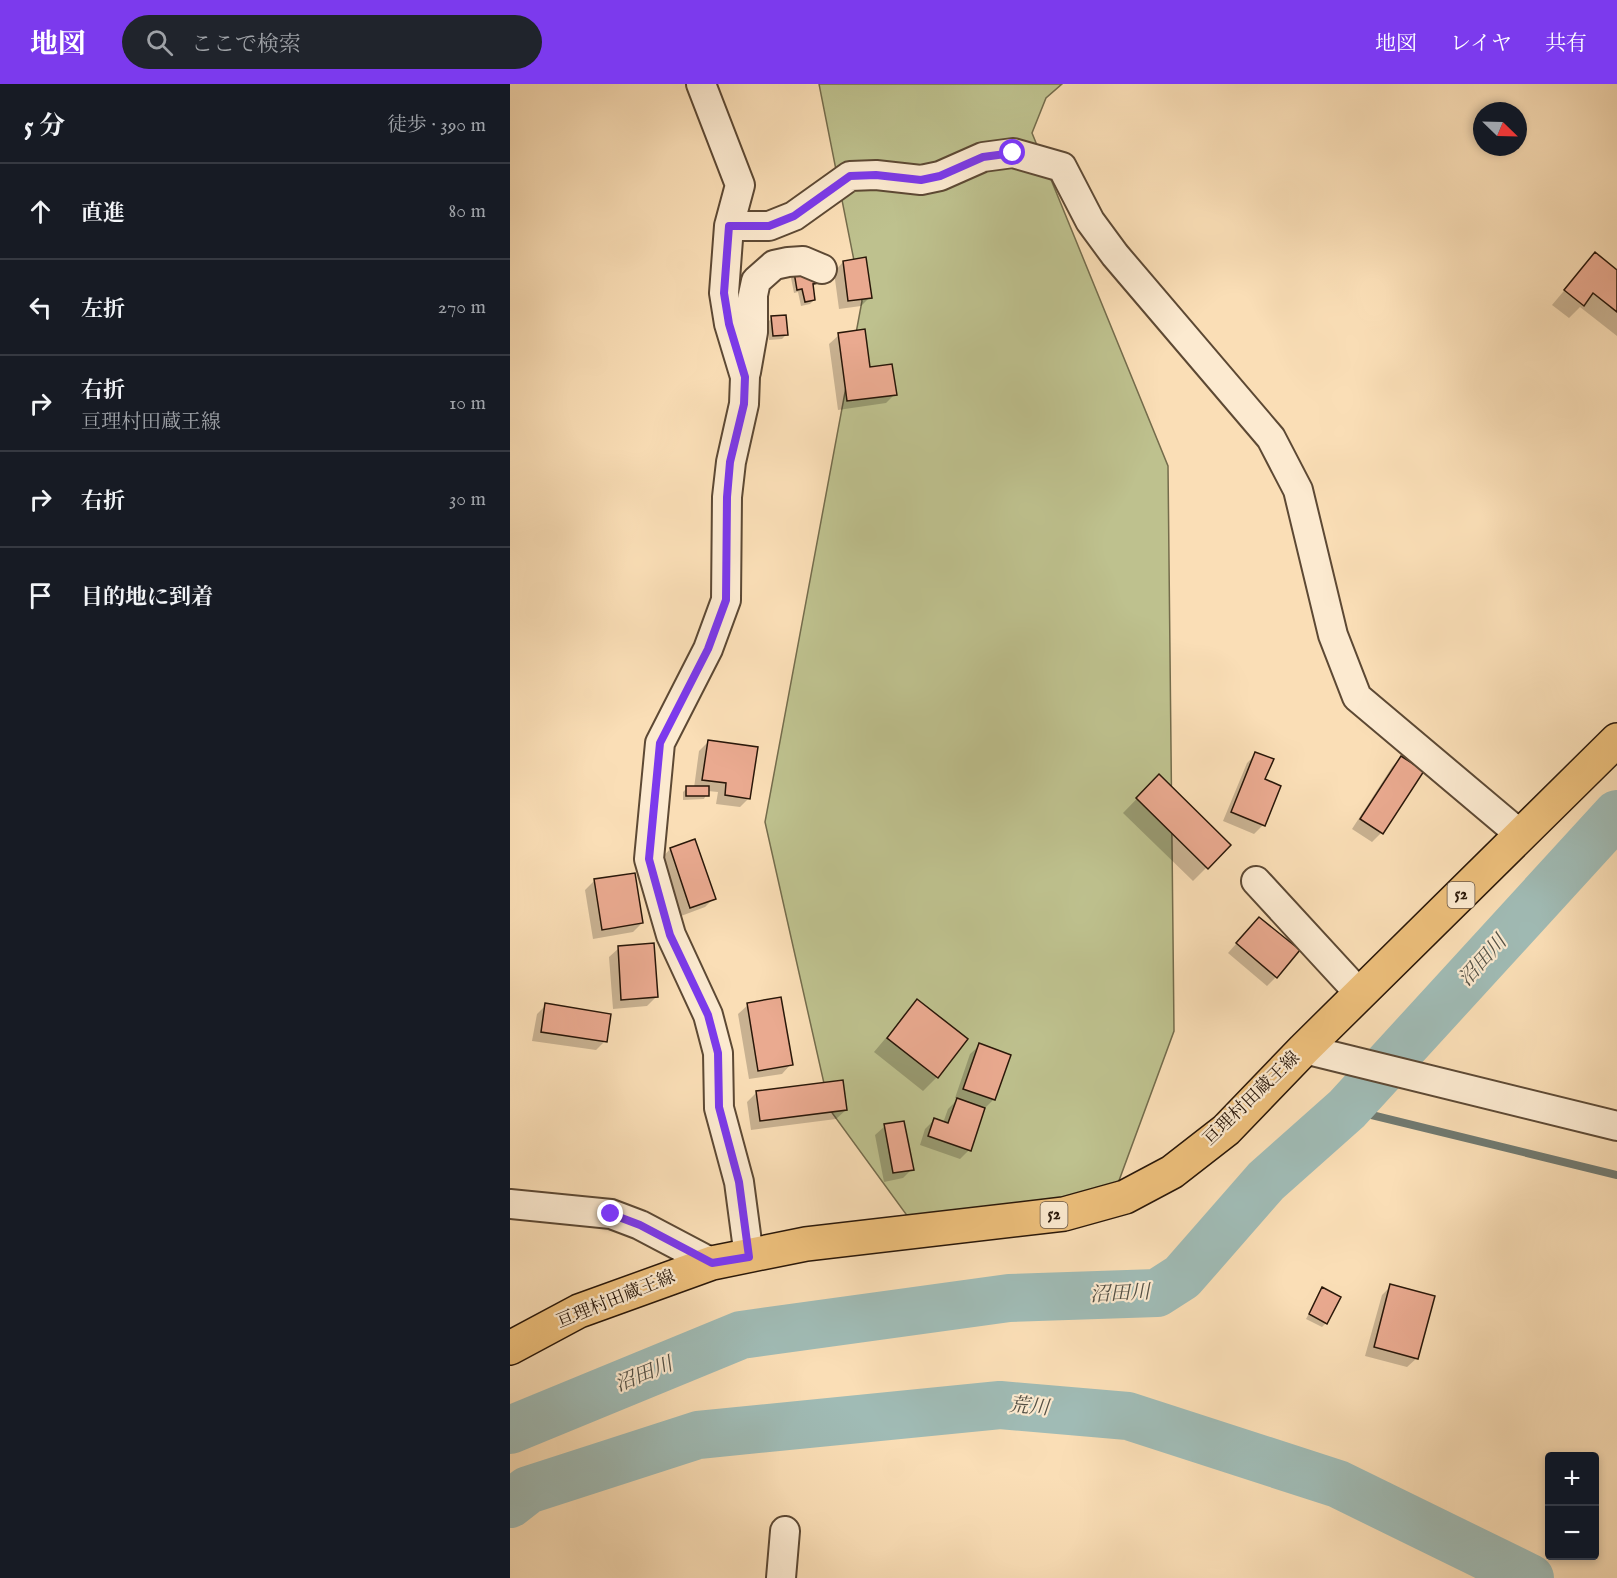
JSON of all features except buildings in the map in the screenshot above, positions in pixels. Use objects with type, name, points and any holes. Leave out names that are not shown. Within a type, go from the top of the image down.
[{"type":"main road","name":"亘理村田蔵王線","points":[[510,1348],[579,1311],[712,1263],[806,1244],[1064,1214],[1125,1197],[1172,1172],[1226,1130],[1304,1049],[1617,740]]},
{"type":"street","points":[[701,84],[741,185],[729,226],[724,293],[729,324],[745,377]]},
{"type":"street","points":[[729,226],[769,226],[794,216],[850,176],[876,175],[921,180],[940,176],[983,157],[1013,153],[1062,167],[1090,221],[1108,246],[1271,438],[1287,464],[1298,490],[1333,635],[1357,697],[1522,836]]},
{"type":"street","points":[[749,1257],[739,1182],[719,1107],[718,1053],[708,1015],[670,935],[649,859],[660,743],[708,649],[726,600],[727,497],[730,462],[744,404],[745,377],[753,332],[753,295],[756,281],[774,265],[788,262],[803,261],[822,269]]},
{"type":"street","points":[[1256,881],[1360,994]]},
{"type":"street","points":[[1304,1049],[1617,1126]]},
{"type":"street","points":[[510,1204],[611,1214],[640,1225],[712,1263]]},
{"type":"street","points":[[781,1578],[785,1531]]},
{"type":"green space","points":[[819,84],[1062,84],[1046,98],[1032,133],[1168,466],[1174,1031],[1117,1186],[919,1232],[830,1110],[765,822],[862,301]]},
{"type":"waterway","name":"沼田川","points":[[510,1430],[741,1335],[1009,1298],[1157,1293],[1182,1277],[1266,1181],[1347,1109],[1617,814]]},
{"type":"waterway","points":[[1347,1109],[1617,1175]]},
{"type":"waterway","name":"荒川","points":[[510,1504],[528,1490],[698,1435],[1000,1405],[1128,1416],[1338,1484],[1530,1578]]},
{"type":"route","points":[[611,1214],[640,1225],[712,1263],[749,1257],[739,1182],[719,1107],[718,1053],[708,1015],[670,935],[649,859],[660,743],[669,721],[708,649],[718,627],[726,600],[727,497],[730,462],[744,404],[745,377],[729,324],[724,293],[729,226],[769,226],[794,216],[850,176],[876,175],[921,180],[940,176],[983,157],[1013,153]]}]
